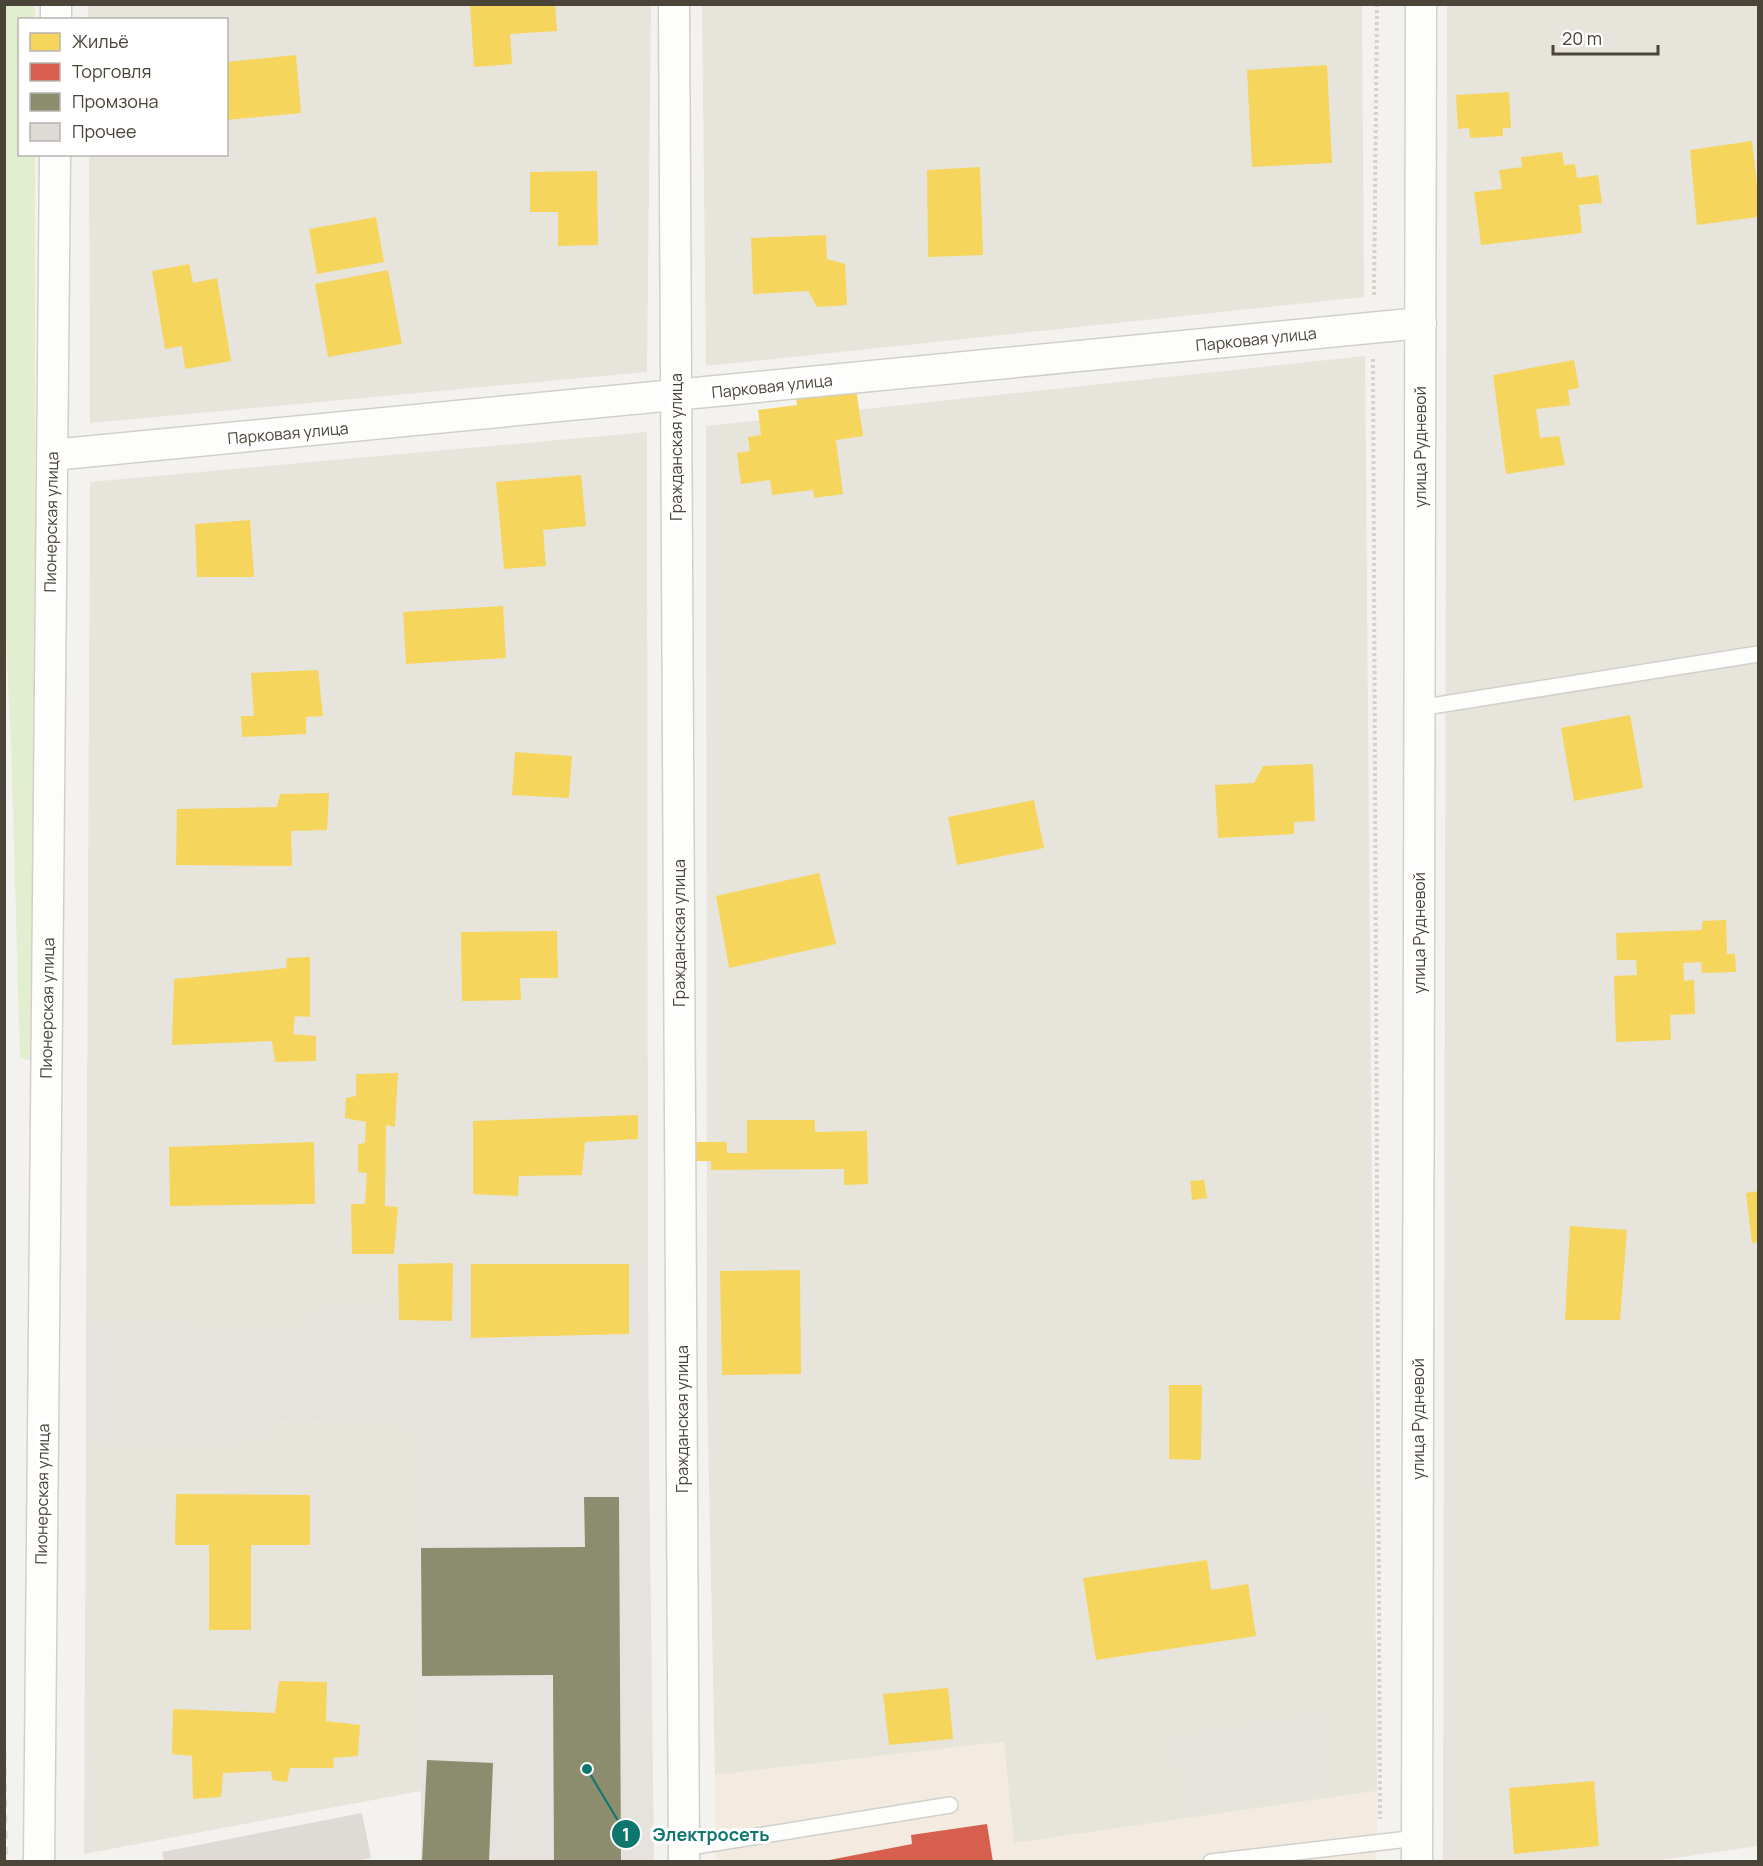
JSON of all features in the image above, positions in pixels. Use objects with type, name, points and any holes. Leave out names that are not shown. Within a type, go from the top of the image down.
[{"type":"street","name":"Гражданская улица","points":[[674,4],[684,1855]]},
{"type":"street","name":"улица Рудневой","points":[[1417,1850],[1421,4]]},
{"type":"street","name":"Пионерская улица","points":[[39,1862],[55,156]]},
{"type":"street","name":"Парковая улица","points":[[52,455],[1421,323]]},
{"type":"lane","points":[[1419,708],[1758,654]]},
{"type":"lane","points":[[684,1855],[950,1805]]},
{"type":"lane","points":[[1211,1862],[1380,1841],[1417,1850]]},
{"type":"path","points":[[1377,4],[1373,328],[1380,1841]]},
{"type":"shaded area","points":[[88,5],[651,5],[647,372],[90,423],[89,156],[228,156],[228,18],[88,18]]},
{"type":"shaded area","points":[[702,5],[1362,5],[1364,297],[706,366]]},
{"type":"shaded area","points":[[1447,5],[1758,5],[1758,1846],[1647,1862],[1443,1862]]},
{"type":"shaded area","points":[[1365,356],[1377,1791],[1014,1843],[1003,1742],[715,1775],[707,1385],[706,426]]},
{"type":"shaded area","points":[[647,432],[648,1263],[629,1264],[629,1334],[471,1338],[470,1264],[454,1263],[452,1321],[398,1320],[397,1309],[315,1311],[312,1331],[86,1324],[90,482]]},
{"type":"shaded area","points":[[453,1263],[471,1264],[472,1338],[629,1334],[629,1264],[648,1263],[649,1460],[618,1457],[619,1497],[584,1497],[585,1547],[421,1548],[424,1426],[269,1421],[264,1441],[86,1442],[86,1324],[312,1330],[315,1311],[398,1309],[398,1320],[452,1321]]},
{"type":"shaded area","points":[[269,1421],[425,1426],[421,1548],[421,1791],[84,1854],[86,1442],[263,1441]]},
{"type":"shaded area","points":[[618,1457],[649,1460],[654,1861],[421,1861],[421,1548],[584,1547],[584,1497]]},
{"type":"shaded area","points":[[1319,1716],[1331,1789],[1189,1812],[1177,1739]]},
{"type":"shaded area","points":[[1004,1742],[1014,1843],[1377,1791],[1377,1861],[715,1861],[715,1775]]},
{"type":"green space","points":[[4,5],[35,5],[35,18],[18,18],[18,156],[35,156],[35,1061],[20,1058],[5,620]]},
{"type":"building: Жильё","points":[[470,4],[555,4],[557,31],[510,34],[512,64],[474,67]]},
{"type":"building: Жильё","points":[[296,55],[301,113],[228,120],[228,62]]},
{"type":"building: Жильё","points":[[1327,65],[1332,163],[1252,167],[1247,70]]},
{"type":"building: Жильё","points":[[1509,92],[1511,128],[1503,128],[1503,136],[1470,138],[1469,128],[1458,129],[1456,95]]},
{"type":"building: Жильё","points":[[1752,141],[1758,193],[1758,217],[1697,225],[1690,150]]},
{"type":"building: Жильё","points":[[1562,152],[1564,165],[1575,164],[1577,178],[1598,175],[1602,203],[1579,205],[1582,233],[1481,245],[1474,192],[1502,189],[1499,170],[1522,167],[1521,157]]},
{"type":"building: Жильё","points":[[980,167],[983,255],[928,257],[927,170]]},
{"type":"building: Жильё","points":[[597,171],[598,245],[558,246],[558,212],[530,212],[530,172]]},
{"type":"building: Жильё","points":[[376,217],[384,262],[317,274],[309,229]]},
{"type":"building: Жильё","points":[[826,235],[827,259],[845,264],[847,305],[817,307],[808,291],[753,294],[751,238]]},
{"type":"building: Жильё","points":[[189,264],[193,283],[217,278],[231,361],[185,369],[182,346],[165,349],[152,271]]},
{"type":"building: Жильё","points":[[388,270],[402,344],[328,357],[315,284]]},
{"type":"building: Жильё","points":[[1574,360],[1579,388],[1568,390],[1570,405],[1536,409],[1540,438],[1559,436],[1565,465],[1506,474],[1493,375]]},
{"type":"building: Жильё","points":[[856,388],[863,436],[836,440],[843,494],[814,498],[813,490],[772,495],[770,480],[741,484],[737,453],[750,451],[748,437],[761,435],[758,410],[797,405],[796,395]]},
{"type":"building: Жильё","points":[[581,475],[586,526],[543,530],[546,566],[504,569],[496,482]]},
{"type":"building: Жильё","points":[[250,520],[254,577],[197,577],[195,524]]},
{"type":"building: Жильё","points":[[503,606],[506,658],[406,664],[403,612]]},
{"type":"building: Жильё","points":[[318,670],[323,716],[306,717],[306,734],[242,737],[241,716],[254,716],[251,673]]},
{"type":"building: Жильё","points":[[1630,715],[1643,788],[1574,801],[1561,728]]},
{"type":"building: Жильё","points":[[515,752],[572,756],[569,798],[512,795]]},
{"type":"building: Жильё","points":[[1313,764],[1315,821],[1294,822],[1294,834],[1218,838],[1215,785],[1254,783],[1263,766]]},
{"type":"building: Жильё","points":[[329,793],[327,830],[291,831],[292,866],[176,865],[177,809],[277,807],[280,794]]},
{"type":"building: Жильё","points":[[1034,800],[1044,848],[957,865],[948,817]]},
{"type":"building: Жильё","points":[[819,873],[836,944],[729,968],[716,896]]},
{"type":"building: Жильё","points":[[1726,920],[1727,954],[1735,954],[1736,972],[1702,973],[1701,962],[1683,963],[1684,981],[1694,980],[1695,1014],[1670,1015],[1671,1040],[1616,1042],[1614,976],[1637,975],[1636,960],[1617,960],[1616,933],[1702,930],[1702,921]]},
{"type":"building: Жильё","points":[[557,931],[558,978],[520,978],[521,1000],[462,1001],[461,932]]},
{"type":"building: Жильё","points":[[310,957],[310,1017],[295,1016],[293,1034],[316,1036],[316,1061],[275,1062],[272,1041],[172,1045],[174,979],[286,968],[287,958]]},
{"type":"building: Жильё","points":[[398,1073],[395,1127],[386,1125],[385,1206],[398,1207],[394,1254],[352,1254],[351,1204],[365,1204],[367,1173],[358,1172],[358,1144],[365,1143],[366,1122],[345,1118],[346,1098],[356,1096],[356,1074]]},
{"type":"building: Жильё","points":[[638,1115],[638,1139],[585,1142],[582,1175],[519,1176],[518,1196],[473,1194],[473,1121]]},
{"type":"building: Жильё","points":[[747,1120],[815,1120],[815,1132],[867,1131],[868,1184],[844,1185],[844,1169],[711,1170],[711,1161],[692,1161],[692,1142],[727,1142],[727,1153],[747,1153]]},
{"type":"building: Жильё","points":[[314,1142],[315,1204],[170,1206],[169,1147]]},
{"type":"building: Жильё","points":[[1204,1180],[1207,1198],[1192,1200],[1190,1181]]},
{"type":"building: Жильё","points":[[1758,1191],[1758,1242],[1752,1243],[1746,1193]]},
{"type":"building: Жильё","points":[[1570,1226],[1627,1230],[1620,1320],[1565,1320]]},
{"type":"building: Жильё","points":[[453,1263],[452,1321],[399,1320],[398,1264]]},
{"type":"building: Жильё","points":[[471,1264],[629,1264],[629,1334],[471,1338]]},
{"type":"building: Жильё","points":[[800,1270],[801,1374],[722,1375],[720,1271]]},
{"type":"building: Жильё","points":[[1169,1385],[1202,1385],[1201,1460],[1169,1459]]},
{"type":"building: Жильё","points":[[176,1494],[310,1495],[310,1545],[251,1545],[251,1630],[209,1630],[209,1545],[175,1545]]},
{"type":"building: Жильё","points":[[1207,1560],[1211,1590],[1248,1584],[1256,1636],[1096,1660],[1083,1578]]},
{"type":"building: Жильё","points":[[279,1681],[327,1682],[326,1721],[360,1725],[358,1756],[333,1758],[334,1768],[290,1768],[287,1782],[272,1780],[271,1771],[223,1773],[221,1797],[193,1799],[192,1756],[172,1754],[173,1709],[275,1713]]},
{"type":"building: Жильё","points":[[948,1688],[953,1739],[889,1745],[883,1694]]},
{"type":"building: Жильё","points":[[1594,1781],[1599,1846],[1514,1854],[1509,1788]]},
{"type":"building: Торговля","points":[[987,1824],[993,1862],[819,1862],[912,1844],[911,1835]]},
{"type":"building: Промзона","points":[[584,1497],[619,1497],[621,1862],[554,1862],[553,1675],[422,1676],[421,1548],[585,1547]]},
{"type":"building: Промзона","points":[[427,1760],[493,1763],[489,1862],[422,1862]]},
{"type":"building: Прочее","points":[[362,1813],[371,1858],[351,1862],[164,1862],[162,1852]]},
{"type":"railway","points":[[4,1735],[6,1862]]},
{"type":"place","name":"Электросеть","points":[[587,1769]]}]
